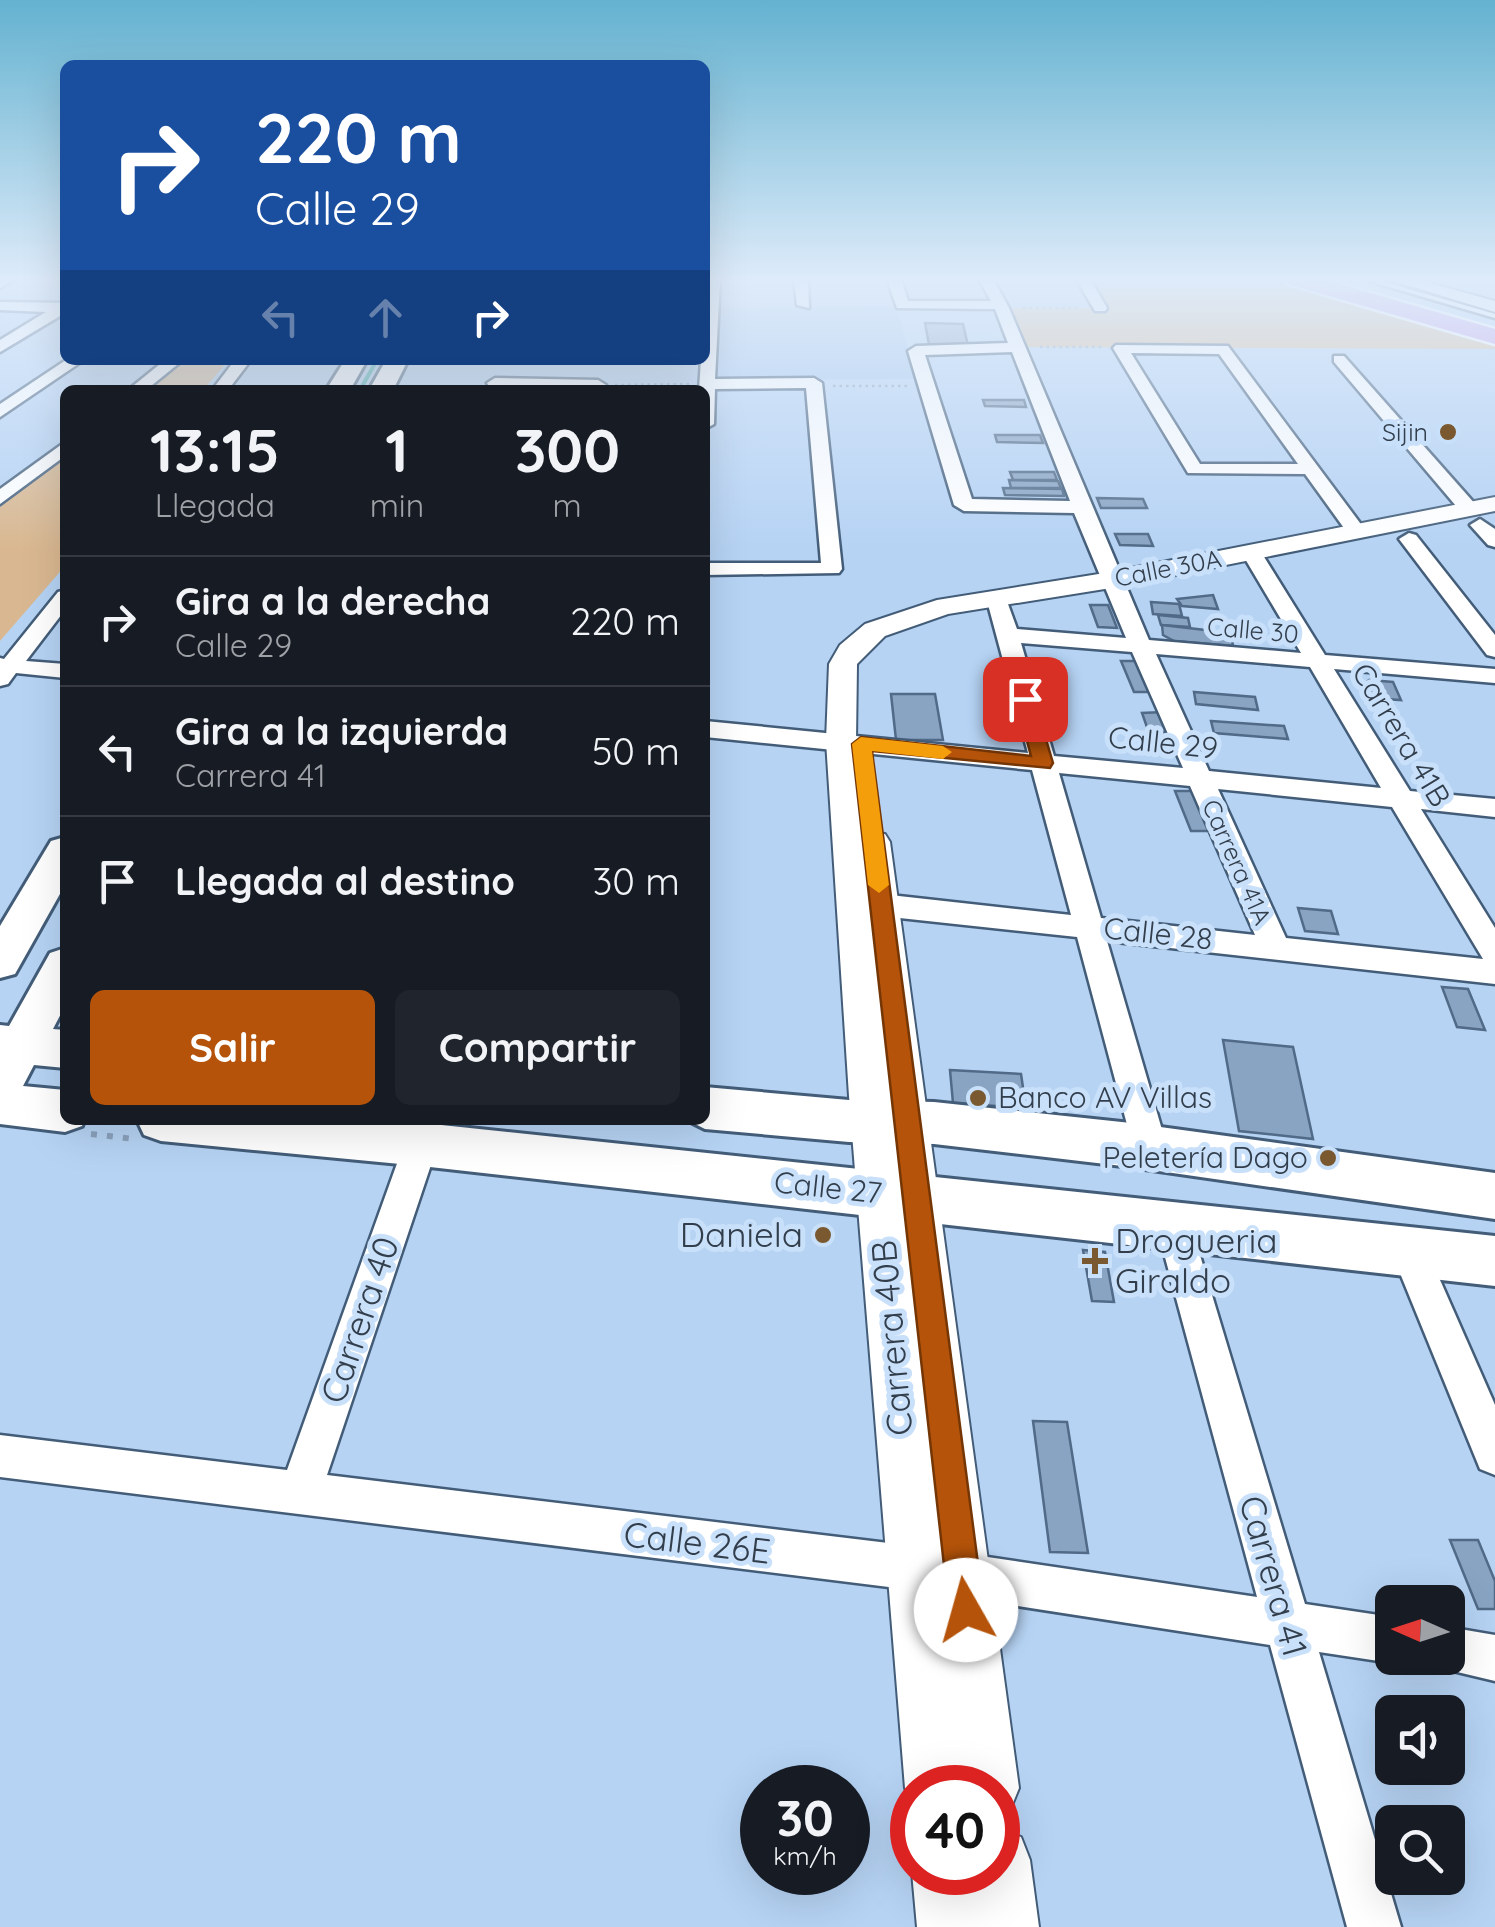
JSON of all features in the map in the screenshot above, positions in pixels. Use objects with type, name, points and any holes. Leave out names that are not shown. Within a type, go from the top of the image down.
[{"type":"main road","points":[[0,962],[60,860]]},
{"type":"main road","points":[[7,1058],[60,973]]},
{"type":"main road","points":[[7,1058],[60,1050]]},
{"type":"main road","points":[[0,1104],[60,1110]]},
{"type":"main road","points":[[710,1108],[1150,1147],[1495,1196]]},
{"type":"main road","name":"Calle 27","points":[[214,1125],[1174,1224],[1495,1262]]},
{"type":"street","points":[[0,412],[63,369]]},
{"type":"street","points":[[142,385],[163,369]]},
{"type":"street","points":[[709,369],[708,384],[814,385],[832,569],[710,569]]},
{"type":"street","points":[[922,369],[964,506],[1080,506]]},
{"type":"street","name":"Carrera 41A","points":[[1026,369],[1114,588],[1276,948]]},
{"type":"street","points":[[1134,369],[1194,469],[1310,469]]},
{"type":"street","points":[[1237,369],[1356,530]]},
{"type":"street","points":[[1348,369],[1487,520]]},
{"type":"street","points":[[0,389],[60,394]]},
{"type":"street","points":[[0,498],[60,450]]},
{"type":"street","name":"Calle 30A","points":[[1256,560],[1356,530],[1487,520]]},
{"type":"street","name":"Calle 30A","points":[[859,655],[910,629],[1002,614],[1256,560],[1409,539],[1487,520]]},
{"type":"street","points":[[1409,539],[1495,650]]},
{"type":"street","name":"Carrera 41B","points":[[1256,560],[1495,953]]},
{"type":"street","points":[[4,670],[60,602]]},
{"type":"street","points":[[1002,614],[1150,1147]]},
{"type":"street","name":"Calle 30","points":[[1002,614],[1142,648],[1492,679]]},
{"type":"street","name":"Carrera 40B","points":[[859,655],[862,678],[851,742],[937,1572],[936,1765]]},
{"type":"street","points":[[4,670],[60,671]]},
{"type":"street","name":"Calle 29","points":[[710,729],[1495,808]]},
{"type":"street","name":"Carrera 40B","points":[[851,742],[881,905],[890,1122]]},
{"type":"street","name":"Calle 28","points":[[881,905],[1495,972]]},
{"type":"street","name":"Carrera 40","points":[[298,1495],[421,1144]]},
{"type":"street","name":"Carrera 41","points":[[1174,1224],[1374,1927]]},
{"type":"street","points":[[1409,1251],[1495,1454]]},
{"type":"street","name":"Calle 26E","points":[[0,1456],[937,1572],[1375,1637]]},
{"type":"street","name":"Carrera 40B","points":[[937,1572],[983,1765]]},
{"type":"street","points":[[1465,1653],[1495,1658]]},
{"type":"street","points":[[947,1895],[950,1927]]},
{"type":"street","points":[[1002,1895],[1006,1927]]},
{"type":"path","points":[[671,385],[708,384]]},
{"type":"path","points":[[814,385],[927,386]]},
{"type":"shaded area","points":[[170,369],[221,369],[207,385],[149,385]]},
{"type":"shaded area","points":[[713,369],[913,369],[916,379],[713,380]]},
{"type":"shaded area","points":[[60,458],[60,572],[0,641],[0,507]]},
{"type":"building","points":[[983,400],[1024,400],[1026,407],[985,406]]},
{"type":"building","points":[[995,435],[1040,435],[1043,443],[997,442]]},
{"type":"building","points":[[1010,472],[1054,472],[1057,480],[1013,480]]},
{"type":"building","points":[[1009,480],[1058,481],[1061,488],[1011,488]]},
{"type":"building","points":[[1003,488],[1062,489],[1064,496],[1005,495]]},
{"type":"building","points":[[1097,498],[1143,499],[1147,508],[1101,508]]},
{"type":"building","points":[[1115,534],[1148,534],[1153,546],[1120,545]]},
{"type":"building","points":[[1213,595],[1218,609],[1182,606],[1177,599]]},
{"type":"building","points":[[1151,602],[1179,604],[1182,616],[1153,614]]},
{"type":"building","points":[[1090,605],[1108,605],[1117,628],[1098,627]]},
{"type":"building","points":[[1158,615],[1188,618],[1190,627],[1161,625]]},
{"type":"building","points":[[1162,625],[1231,633],[1233,646],[1174,641],[1163,635]]},
{"type":"building","points":[[1121,661],[1145,661],[1158,692],[1134,692]]},
{"type":"building","points":[[1369,680],[1393,682],[1401,700],[1369,698],[1363,685]]},
{"type":"building","points":[[1194,692],[1255,697],[1258,710],[1196,704]]},
{"type":"building","points":[[891,694],[935,694],[943,740],[896,740]]},
{"type":"building","points":[[1164,712],[1172,732],[1149,733],[1142,713]]},
{"type":"building","points":[[1211,721],[1284,726],[1288,739],[1214,733]]},
{"type":"building","points":[[1175,791],[1199,791],[1216,831],[1191,831]]},
{"type":"building","points":[[1298,908],[1331,911],[1338,934],[1305,931]]},
{"type":"building","points":[[1442,987],[1468,989],[1485,1030],[1457,1027]]},
{"type":"building","points":[[1223,1040],[1293,1047],[1313,1139],[1239,1131]]},
{"type":"building","points":[[950,1070],[1021,1074],[1026,1108],[953,1103]]},
{"type":"building","points":[[1083,1250],[1105,1252],[1114,1302],[1092,1301]]},
{"type":"building","points":[[1033,1421],[1067,1422],[1088,1553],[1050,1552]]},
{"type":"building","points":[[1450,1540],[1478,1540],[1495,1581],[1495,1609],[1478,1609]]},
{"type":"waterway","points":[[363,385],[372,369]]},
{"type":"slow traffic","points":[[879,885],[861,744],[943,752]]},
{"type":"place","name":"Sijin","points":[[1448,432]]},
{"type":"place","name":"Banco AV Villas","points":[[978,1098]]},
{"type":"place","name":"Peletería Dago","points":[[1328,1158]]},
{"type":"place","name":"Daniela","points":[[823,1235]]},
{"type":"place","name":"Drogueria Giraldo","points":[[1095,1261]]},
{"type":"route","points":[[966,1610],[861,744],[1043,763],[1025,699]]}]
